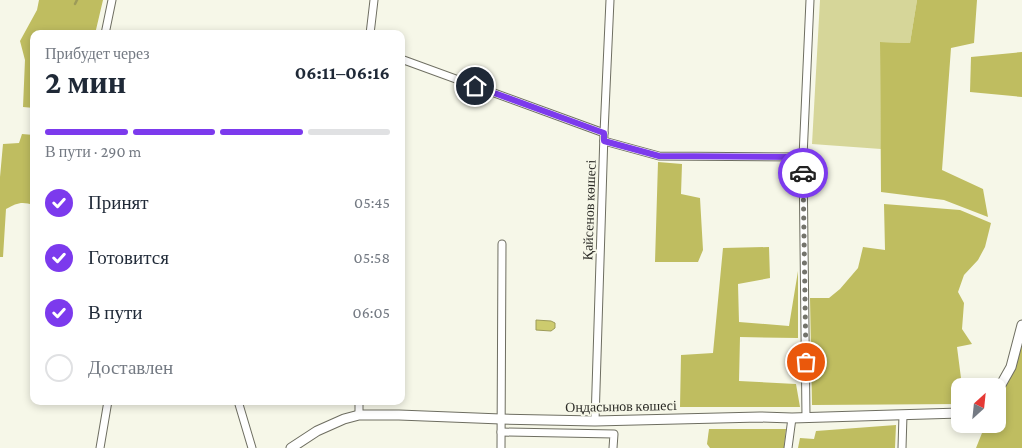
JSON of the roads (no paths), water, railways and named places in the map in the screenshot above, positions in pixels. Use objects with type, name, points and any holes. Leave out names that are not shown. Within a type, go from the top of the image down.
[{"type":"street","points":[[106,30],[112,0]]},
{"type":"street","points":[[370,30],[374,0]]},
{"type":"street","name":"Қайсенов көшесі","points":[[595,421],[610,0]]},
{"type":"street","points":[[806,417],[803,157],[810,0]]},
{"type":"street","points":[[405,61],[604,137],[659,156],[803,157]]},
{"type":"street","points":[[501,448],[502,244]]},
{"type":"street","points":[[1005,378],[1011,367],[1022,325]]},
{"type":"street","points":[[100,448],[107,405]]},
{"type":"street","points":[[239,405],[252,448]]},
{"type":"street","points":[[359,405],[359,415]]},
{"type":"street","name":"Оңдасынов көшесі","points":[[291,448],[317,431],[344,419],[359,415],[595,421],[792,418],[951,412]]},
{"type":"street","points":[[902,448],[903,415]]},
{"type":"street","points":[[788,448],[792,418]]},
{"type":"street","points":[[501,432],[614,434],[613,448]]},
{"type":"waterway","points":[[75,4],[77,0]]}]
